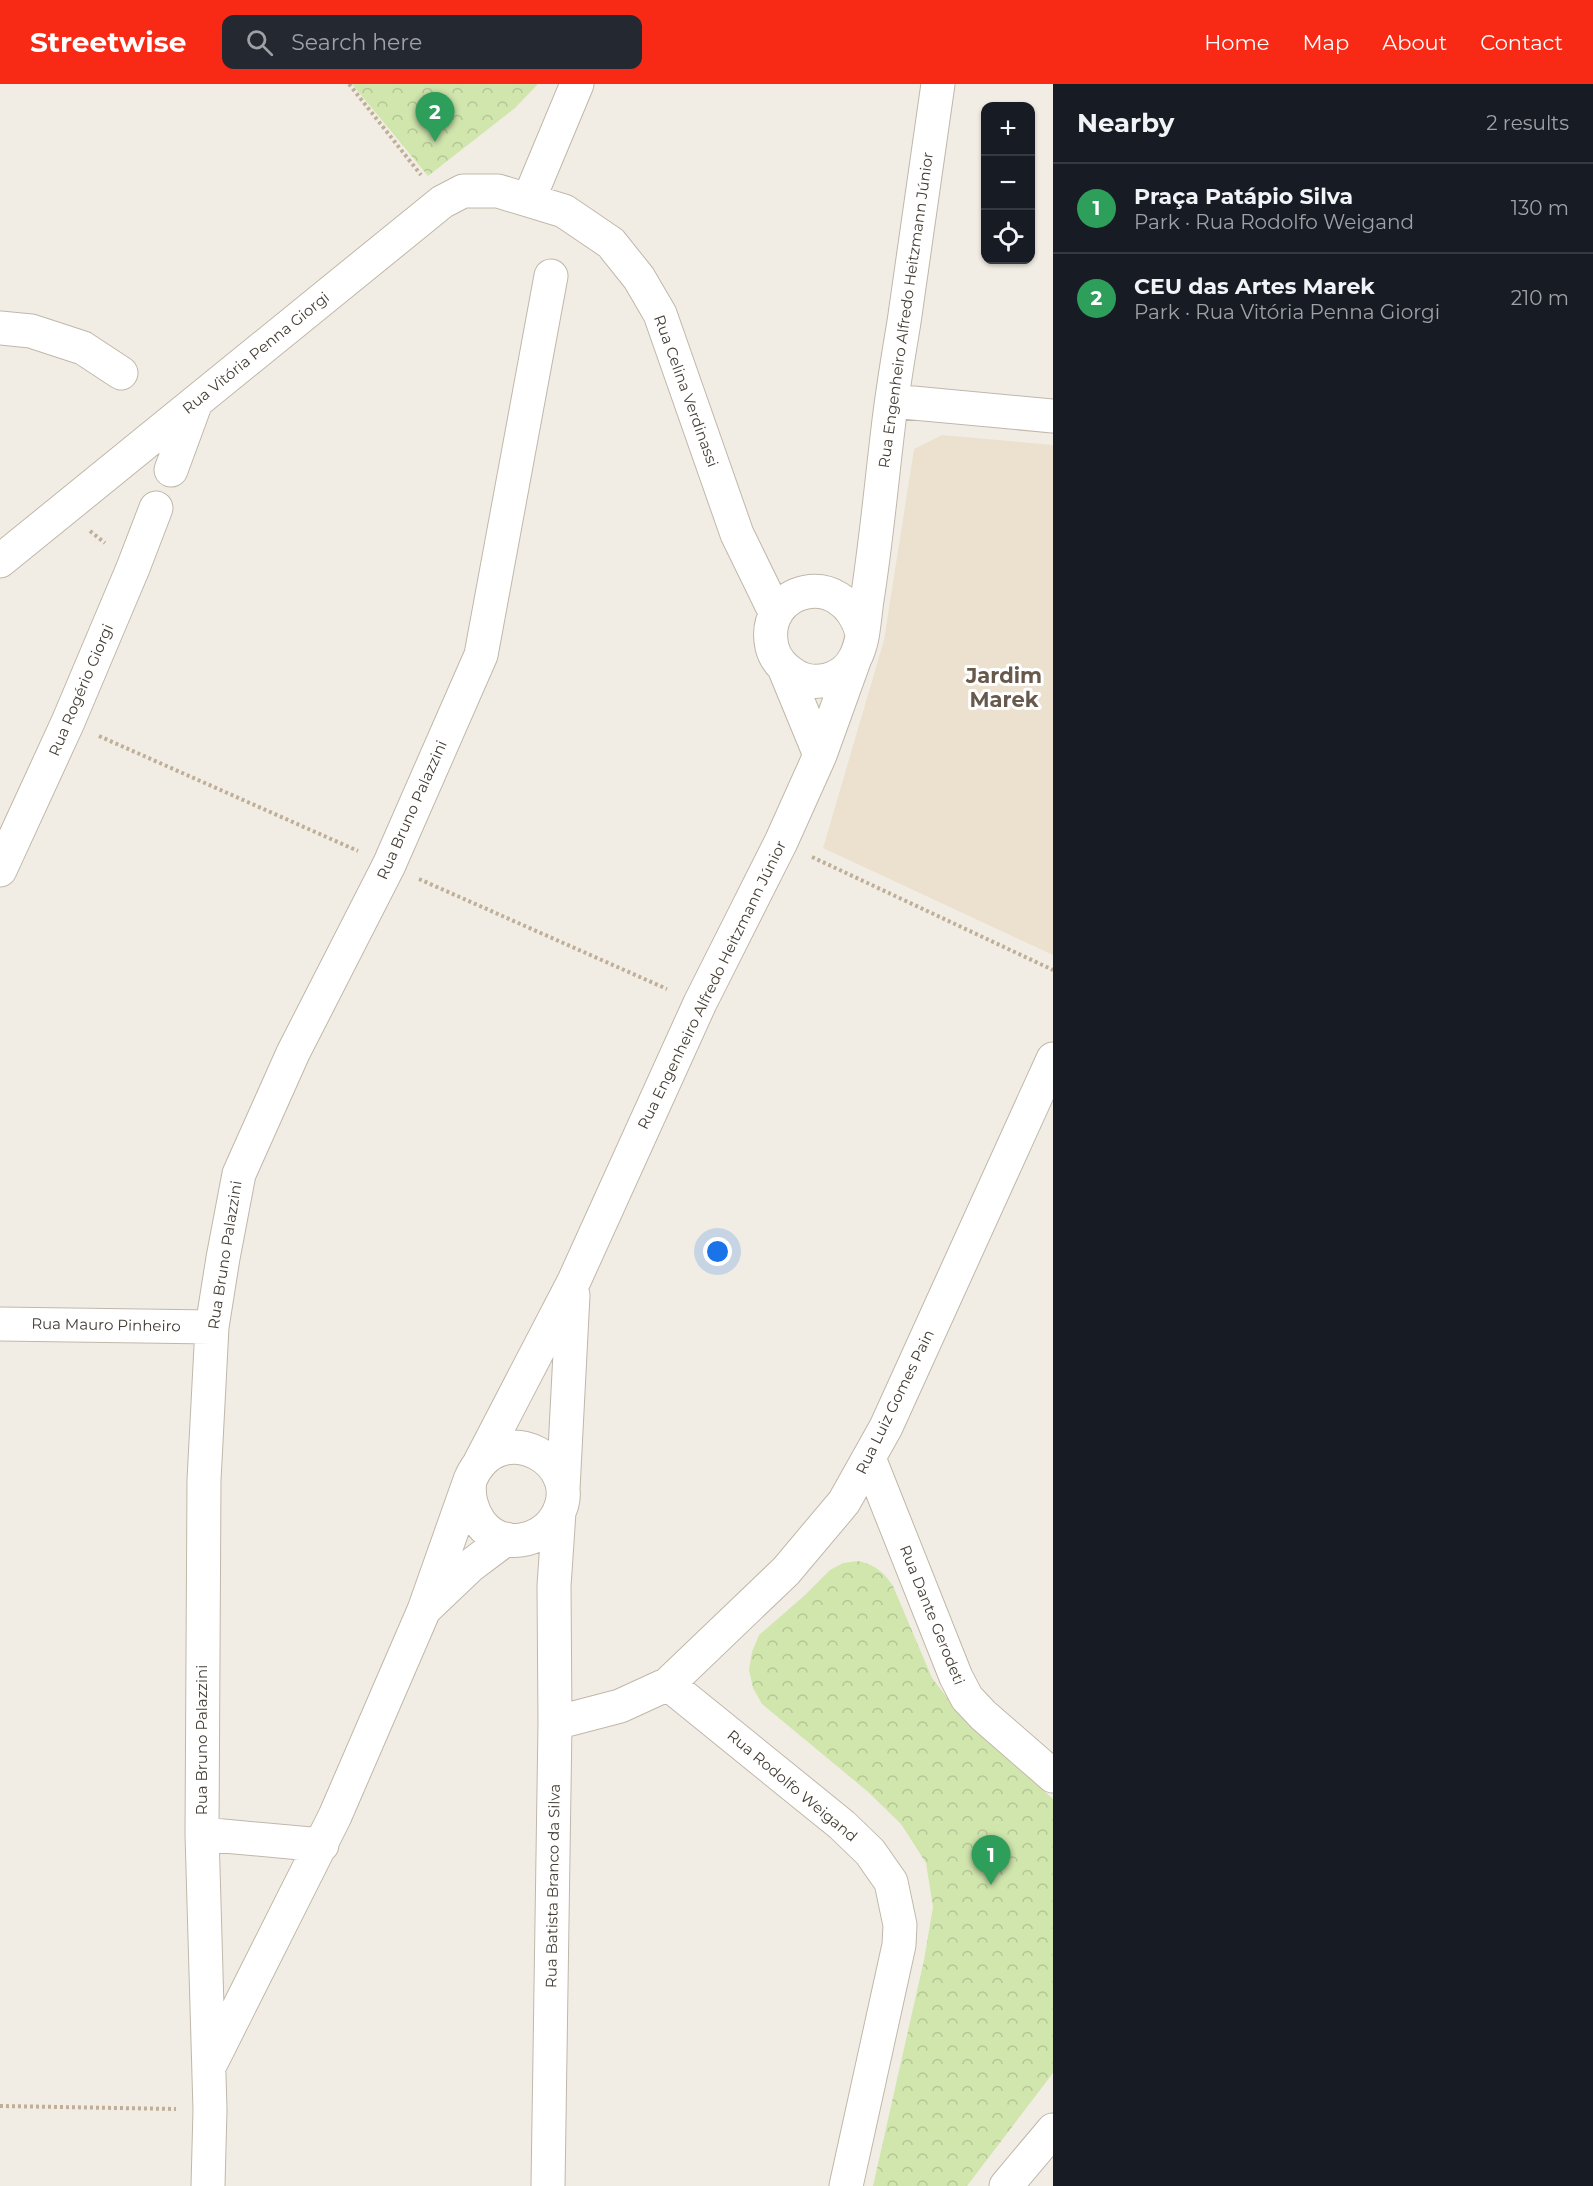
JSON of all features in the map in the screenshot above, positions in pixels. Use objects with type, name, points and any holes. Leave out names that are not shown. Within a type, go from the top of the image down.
[{"type":"street","points":[[529,200],[577,84]]},
{"type":"street","name":"Rua Engenheiro Alfredo Heitzmann Júnior","points":[[209,2068],[322,1845],[424,1610],[475,1472],[574,1281],[700,1003],[781,842],[820,755],[859,645],[877,536],[892,401],[938,84]]},
{"type":"street","name":"Rua Vitória Penna Giorgi","points":[[0,561],[442,202],[463,191],[498,191],[529,200]]},
{"type":"street","name":"Rua Celina Verdinassi","points":[[529,200],[564,211],[611,243],[639,278],[660,314],[737,534],[784,606]]},
{"type":"street","name":"Rua Bruno Palazzini","points":[[208,2186],[210,2110],[202,1834],[204,1480],[212,1327],[239,1173],[293,1053],[389,865],[481,655],[551,276]]},
{"type":"street","points":[[0,328],[31,331],[82,348],[121,373]]},
{"type":"street","points":[[892,401],[1053,416]]},
{"type":"street","points":[[171,470],[196,402]]},
{"type":"street","name":"Rua Rogério Giorgi","points":[[0,870],[68,722],[156,508]]},
{"type":"street","name":"Rua Engenheiro Alfredo Heitzmann Júnior","points":[[830,593],[853,584],[863,576],[877,536]]},
{"type":"street","points":[[785,670],[810,681],[824,681],[837,677],[848,669],[859,645],[859,620],[842,599],[830,593],[804,592],[784,606],[772,626],[771,637],[778,660],[785,670],[820,755]]},
{"type":"street","name":"Rua Luiz Gomes Pain","points":[[555,1723],[620,1706],[668,1684],[786,1571],[844,1502],[890,1417],[1053,1059]]},
{"type":"street","name":"Rua Engenheiro Alfredo Heitzmann Júnior","points":[[424,1610],[470,1566],[520,1537],[546,1528],[560,1503],[574,1281]]},
{"type":"street","name":"Rua Mauro Pinheiro","points":[[0,1324],[212,1327]]},
{"type":"street","points":[[520,1537],[495,1536],[478,1521],[470,1501],[475,1472],[486,1457],[502,1448],[531,1449],[554,1466],[562,1483],[560,1503]]},
{"type":"street","name":"Rua Dante Gerodeti","points":[[869,1458],[956,1677],[967,1698],[983,1715],[1053,1776]]},
{"type":"street","name":"Rua Batista Branco da Silva","points":[[548,2186],[555,1723],[554,1586],[560,1503]]},
{"type":"street","name":"Rua Batista Branco da Silva","points":[[520,1537],[545,1558],[554,1586]]},
{"type":"street","name":"Rua Rodolfo Weigand","points":[[668,1684],[842,1825],[870,1852],[891,1882],[898,1910],[899,1946],[846,2186]]},
{"type":"street","points":[[202,1834],[322,1845]]},
{"type":"street","points":[[1006,2186],[1053,2130]]},
{"type":"path","points":[[349,84],[442,202]]},
{"type":"path","points":[[65,508],[133,568]]},
{"type":"path","points":[[68,722],[700,1003]]},
{"type":"path","points":[[802,852],[1053,970]]},
{"type":"path","points":[[0,2106],[210,2110]]},
{"type":"shaded area","points":[[942,435],[1053,445],[1053,955],[823,848],[884,640],[914,449]]},
{"type":"green space","points":[[352,84],[538,84],[515,108],[428,176]]},
{"type":"green space","points":[[858,1561],[878,1569],[893,1586],[932,1678],[960,1714],[1053,1799],[1053,2073],[967,2186],[873,2186],[924,1960],[933,1907],[926,1863],[901,1824],[867,1791],[762,1704],[753,1688],[749,1670],[752,1652],[759,1635],[830,1570],[843,1563]]},
{"type":"place","name":"CEU das Artes Marek","points":[[435,142]]},
{"type":"place","name":"Praça Patápio Silva","points":[[991,1885]]},
{"type":"district","name":"Jardim Marek","points":[[1004,688]]}]
